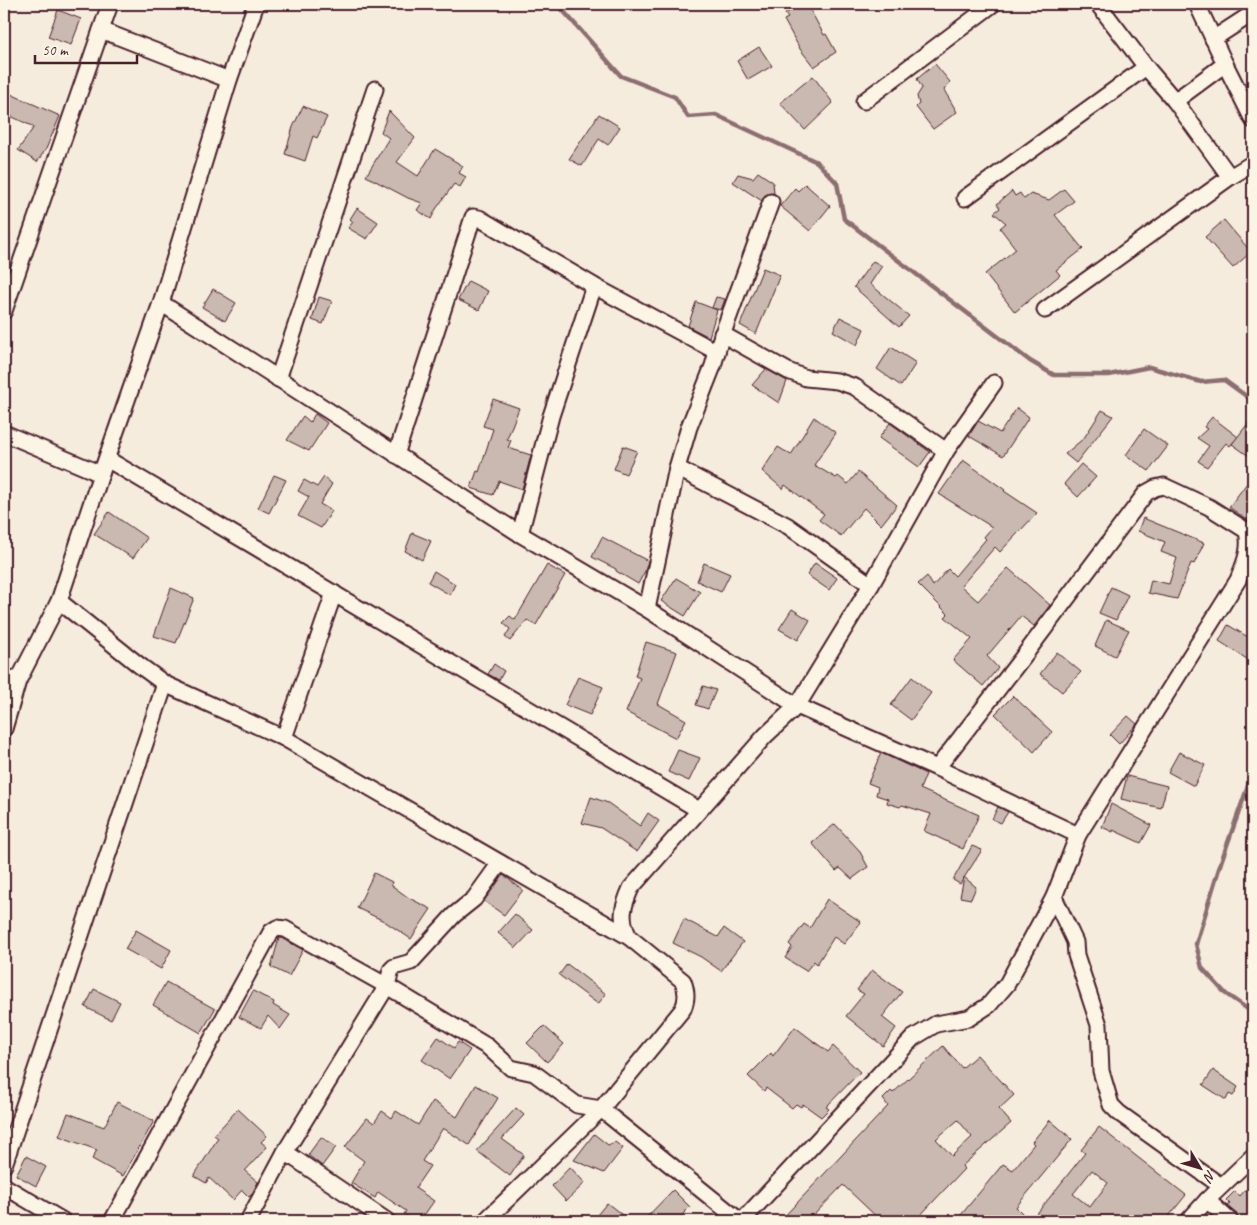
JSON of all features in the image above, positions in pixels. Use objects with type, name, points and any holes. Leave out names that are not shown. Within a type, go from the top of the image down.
[{"type":"street","points":[[4,311],[110,4]]},
{"type":"street","points":[[4,729],[18,681],[59,601],[161,303],[229,80],[256,4]]},
{"type":"street","points":[[864,101],[993,4]]},
{"type":"street","points":[[1098,4],[1146,67],[1175,101],[1230,177]]},
{"type":"street","points":[[1197,4],[1253,120]]},
{"type":"street","points":[[1213,38],[1253,12]]},
{"type":"street","points":[[101,30],[229,80]]},
{"type":"street","points":[[1175,101],[1225,64]]},
{"type":"street","points":[[965,198],[1146,67]]},
{"type":"street","points":[[278,378],[375,89]]},
{"type":"street","points":[[1045,310],[1230,177],[1253,163]]},
{"type":"street","points":[[647,609],[677,468],[689,427],[771,202]]},
{"type":"street","points":[[396,455],[473,217],[479,218],[594,286],[717,352]]},
{"type":"street","points":[[520,534],[551,416],[594,286]]},
{"type":"street","points":[[161,303],[520,534],[647,609],[797,706],[937,768],[1078,835]]},
{"type":"street","points":[[722,334],[788,371],[806,378],[837,381],[855,387],[946,451]]},
{"type":"street","points":[[629,937],[624,926],[623,906],[631,888],[764,736],[797,706],[870,585],[946,451],[994,383]]},
{"type":"street","points":[[4,433],[101,474]]},
{"type":"street","points":[[107,459],[699,810]]},
{"type":"street","points":[[677,468],[788,526],[870,585]]},
{"type":"street","points":[[112,1221],[271,932],[277,928],[285,929],[488,1047],[511,1068],[534,1073],[577,1105],[601,1109],[741,1221],[913,1038],[936,1024],[969,1018],[989,1005],[1007,984],[1054,897],[1078,835],[1238,580],[1245,563],[1249,545],[1246,531],[1209,507],[1164,486],[1146,493],[937,768]]},
{"type":"street","points":[[284,738],[334,594]]},
{"type":"street","points":[[59,601],[138,666],[165,684],[284,738],[629,937],[683,981],[687,991],[687,1000],[683,1009],[601,1109],[485,1221]]},
{"type":"street","points":[[4,676],[18,681]]},
{"type":"street","points":[[4,1165],[165,684]]},
{"type":"street","points":[[248,1221],[285,1152],[386,986],[391,970],[394,967],[411,962],[454,915],[474,898],[500,863]]},
{"type":"street","points":[[1054,897],[1075,942],[1076,955],[1099,1025],[1101,1071],[1111,1104],[1119,1113],[1221,1186]]},
{"type":"street","points":[[285,1152],[387,1221]]},
{"type":"street","points":[[1188,1221],[1253,1156]]},
{"type":"street","points":[[4,1186],[60,1220]]},
{"type":"street","points":[[1207,1200],[1230,1221]]},
{"type":"building","points":[[798,6],[800,10],[808,6],[836,52],[814,67],[800,49],[784,20],[788,18],[785,14]]},
{"type":"building","points":[[58,10],[81,19],[71,45],[48,37]]},
{"type":"building","points":[[759,47],[772,66],[748,80],[737,61]]},
{"type":"building","points":[[935,64],[950,82],[944,90],[957,112],[933,129],[916,107],[919,104],[917,96],[922,88],[917,79]]},
{"type":"building","points":[[813,76],[833,103],[805,130],[780,103]]},
{"type":"building","points":[[4,91],[60,116],[46,149],[37,162],[18,150],[34,127],[4,113]]},
{"type":"building","points":[[303,106],[327,117],[317,138],[313,136],[305,161],[285,154],[293,127]]},
{"type":"building","points":[[389,111],[415,138],[397,162],[418,176],[435,149],[463,166],[459,173],[466,177],[460,187],[454,184],[431,219],[417,210],[422,203],[408,198],[366,176],[389,138],[381,132]]},
{"type":"building","points":[[599,114],[620,127],[608,145],[599,139],[582,166],[569,159]]},
{"type":"building","points":[[758,172],[773,182],[774,193],[765,195],[762,201],[733,182],[738,174],[753,178]]},
{"type":"building","points":[[805,184],[830,206],[810,231],[780,206],[795,188],[798,191]]},
{"type":"building","points":[[1064,189],[1074,201],[1055,215],[1083,249],[1056,270],[1060,275],[1015,312],[985,274],[1016,249],[1000,228],[1006,223],[994,213],[1000,208],[997,204],[1012,191],[1015,196],[1020,193],[1024,199],[1031,194],[1049,200]]},
{"type":"building","points":[[357,208],[378,222],[367,239],[348,228],[353,222],[350,219]]},
{"type":"building","points":[[1224,220],[1251,252],[1233,268],[1205,237]]},
{"type":"building","points":[[873,261],[882,266],[870,284],[909,316],[899,327],[854,287]]},
{"type":"building","points":[[763,268],[780,275],[756,334],[740,325]]},
{"type":"building","points":[[468,281],[488,291],[479,310],[458,300]]},
{"type":"building","points":[[213,289],[236,303],[225,321],[202,307]]},
{"type":"building","points":[[319,297],[332,301],[323,324],[312,320]]},
{"type":"building","points":[[716,297],[725,299],[721,310],[712,308]]},
{"type":"building","points":[[696,302],[717,310],[709,337],[688,326]]},
{"type":"building","points":[[840,317],[864,329],[857,345],[833,331]]},
{"type":"building","points":[[891,347],[916,363],[901,386],[877,369]]},
{"type":"building","points":[[766,369],[787,381],[779,403],[752,385]]},
{"type":"building","points":[[493,399],[519,408],[507,439],[511,440],[508,448],[531,455],[522,489],[499,481],[493,495],[471,488],[477,471],[479,472],[493,429],[483,426]]},
{"type":"building","points":[[1017,408],[1029,417],[1003,456],[969,436],[978,421],[1000,433]]},
{"type":"building","points":[[1102,410],[1113,416],[1076,463],[1065,454],[1084,438]]},
{"type":"building","points":[[315,414],[327,423],[309,451],[287,440],[303,416],[310,422]]},
{"type":"building","points":[[814,417],[836,433],[814,465],[836,478],[838,476],[848,484],[858,472],[897,505],[881,525],[864,508],[841,536],[819,520],[824,514],[785,485],[783,489],[762,471],[778,447],[791,455]]},
{"type":"building","points":[[1212,417],[1238,437],[1230,446],[1226,443],[1207,467],[1198,461],[1209,446],[1197,438],[1207,429],[1204,427]]},
{"type":"building","points":[[1253,417],[1253,459],[1232,444]]},
{"type":"building","points":[[890,423],[930,452],[919,467],[879,438]]},
{"type":"building","points":[[1144,429],[1168,446],[1149,471],[1126,455]]},
{"type":"building","points":[[623,446],[637,451],[626,474],[614,469]]},
{"type":"building","points":[[963,460],[1037,513],[1000,552],[995,547],[961,586],[978,601],[1008,568],[1050,605],[1034,626],[1021,616],[987,656],[998,668],[983,686],[953,660],[972,639],[945,617],[948,614],[918,584],[927,576],[933,586],[948,569],[955,576],[986,539],[984,537],[992,527],[939,494]]},
{"type":"building","points":[[1081,464],[1096,477],[1078,497],[1064,484]]},
{"type":"building","points":[[274,475],[286,480],[269,513],[258,508]]},
{"type":"building","points":[[1253,475],[1253,524],[1229,507]]},
{"type":"building","points":[[324,477],[332,484],[320,504],[332,511],[321,528],[298,516],[309,497],[298,491],[304,480],[317,487]]},
{"type":"building","points":[[109,512],[147,538],[133,558],[94,534]]},
{"type":"building","points":[[1143,518],[1204,543],[1194,564],[1191,563],[1177,599],[1148,593],[1151,580],[1169,584],[1177,558],[1161,552],[1165,542],[1138,531]]},
{"type":"building","points":[[412,533],[431,541],[422,560],[405,551]]},
{"type":"building","points":[[602,537],[648,561],[638,584],[616,571],[616,569],[592,557]]},
{"type":"building","points":[[704,563],[730,574],[721,592],[697,581]]},
{"type":"building","points":[[815,563],[837,578],[829,590],[807,575]]},
{"type":"building","points":[[547,565],[565,575],[536,625],[527,620],[510,641],[505,637],[510,629],[503,623],[510,616],[515,620]]},
{"type":"building","points":[[434,571],[455,584],[450,595],[428,582]]},
{"type":"building","points":[[676,578],[700,592],[685,616],[661,601]]},
{"type":"building","points":[[1111,587],[1128,595],[1116,620],[1099,613]]},
{"type":"building","points":[[171,588],[194,598],[176,643],[154,636]]},
{"type":"building","points":[[792,609],[810,620],[798,640],[779,629]]},
{"type":"building","points":[[1106,620],[1129,630],[1115,656],[1095,646]]},
{"type":"building","points":[[1228,625],[1253,640],[1253,663],[1219,641]]},
{"type":"building","points":[[646,642],[677,652],[658,704],[686,720],[676,738],[626,712],[640,678],[635,676]]},
{"type":"building","points":[[1057,652],[1081,672],[1062,692],[1040,674]]},
{"type":"building","points":[[494,664],[504,671],[499,680],[488,674]]},
{"type":"building","points":[[578,677],[603,687],[590,715],[565,705]]},
{"type":"building","points":[[912,677],[931,693],[911,720],[891,705]]},
{"type":"building","points":[[703,686],[716,690],[708,709],[696,705]]},
{"type":"building","points":[[1013,696],[1052,732],[1034,752],[995,714]]},
{"type":"building","points":[[1128,716],[1137,724],[1119,744],[1110,735]]},
{"type":"building","points":[[678,750],[700,758],[689,781],[668,772]]},
{"type":"building","points":[[1179,752],[1205,765],[1194,786],[1168,772]]},
{"type":"building","points":[[881,753],[926,774],[920,789],[979,815],[963,849],[924,831],[931,814],[902,805],[900,807],[887,803],[888,799],[876,795],[878,787],[868,783]]},
{"type":"building","points":[[1127,776],[1167,786],[1161,808],[1121,799]]},
{"type":"building","points":[[591,797],[608,803],[640,826],[648,813],[659,821],[637,852],[601,828],[582,823]]},
{"type":"building","points":[[1111,804],[1151,825],[1141,843],[1102,827]]},
{"type":"building","points":[[998,807],[1008,812],[1001,823],[992,819]]},
{"type":"building","points":[[835,824],[859,850],[868,867],[852,879],[840,868],[836,871],[812,843]]},
{"type":"building","points":[[972,846],[982,850],[960,884],[953,880]]},
{"type":"building","points":[[374,873],[392,882],[391,885],[409,898],[431,909],[411,939],[384,921],[357,908]]},
{"type":"building","points":[[503,875],[523,890],[504,915],[484,901]]},
{"type":"building","points":[[964,877],[976,887],[971,899],[960,897]]},
{"type":"building","points":[[827,899],[861,922],[844,944],[834,937],[817,964],[814,961],[806,971],[785,958],[792,947],[789,944],[804,924],[810,928]]},
{"type":"building","points":[[515,914],[533,930],[516,948],[498,933]]},
{"type":"building","points":[[684,919],[718,937],[724,928],[743,942],[721,971],[701,957],[673,943]]},
{"type":"building","points":[[136,930],[171,950],[161,969],[125,949]]},
{"type":"building","points":[[279,938],[303,950],[289,976],[271,967]]},
{"type":"building","points":[[567,964],[606,994],[598,1004],[559,975]]},
{"type":"building","points":[[872,970],[902,992],[882,1017],[896,1028],[883,1046],[846,1016],[864,994],[857,990]]},
{"type":"building","points":[[166,982],[215,1009],[201,1033],[153,1005]]},
{"type":"building","points":[[94,989],[120,1002],[111,1020],[85,1007]]},
{"type":"building","points":[[253,991],[274,1002],[273,1005],[290,1015],[280,1029],[268,1016],[261,1028],[239,1017]]},
{"type":"building","points":[[544,1026],[564,1044],[547,1062],[527,1043]]},
{"type":"building","points":[[795,1027],[828,1052],[833,1046],[860,1072],[826,1107],[829,1109],[821,1117],[803,1104],[801,1107],[796,1104],[792,1108],[766,1088],[764,1091],[748,1076],[771,1053],[773,1056]]},
{"type":"building","points":[[438,1037],[454,1048],[458,1042],[470,1050],[450,1079],[422,1060]]},
{"type":"building","points":[[943,1046],[962,1068],[977,1055],[1014,1095],[999,1109],[1011,1123],[962,1166],[964,1169],[915,1221],[881,1221],[843,1185],[808,1221],[780,1221],[888,1106],[883,1099],[891,1091],[893,1093]],"holes":[[[958,1120],[972,1137],[952,1156],[936,1139]]]},
{"type":"building","points":[[1213,1070],[1238,1087],[1233,1096],[1229,1094],[1226,1100],[1203,1085]]},
{"type":"building","points":[[476,1085],[498,1098],[469,1145],[443,1128],[422,1161],[430,1166],[415,1188],[434,1201],[420,1221],[415,1221],[404,1214],[406,1211],[378,1192],[375,1198],[351,1183],[364,1161],[345,1147],[367,1118],[374,1123],[382,1111],[392,1118],[396,1111],[418,1125],[433,1101],[457,1117]]},
{"type":"building","points":[[117,1102],[154,1121],[123,1176],[92,1159],[97,1150],[59,1136],[68,1113],[104,1127]]},
{"type":"building","points":[[516,1108],[524,1115],[502,1139],[524,1155],[510,1176],[477,1151]]},
{"type":"building","points":[[238,1109],[267,1136],[261,1142],[267,1147],[245,1171],[258,1182],[252,1194],[249,1197],[242,1190],[233,1200],[209,1178],[206,1183],[194,1176],[218,1138],[214,1135]]},
{"type":"building","points":[[1050,1120],[1072,1139],[1016,1207],[1030,1221],[956,1221],[1003,1164],[1013,1170]]},
{"type":"building","points":[[1099,1127],[1186,1195],[1165,1221],[1031,1221],[1085,1153],[1081,1150]],"holes":[[[1092,1170],[1108,1183],[1090,1207],[1073,1194]]]},
{"type":"building","points":[[594,1134],[608,1145],[615,1142],[623,1148],[604,1173],[574,1160]]},
{"type":"building","points":[[321,1137],[336,1147],[322,1166],[308,1155]]},
{"type":"building","points":[[26,1156],[46,1167],[36,1186],[16,1175]]},
{"type":"building","points":[[570,1167],[585,1183],[566,1201],[552,1186]]},
{"type":"building","points":[[1246,1189],[1253,1197],[1253,1221],[1239,1221],[1237,1214],[1227,1206],[1230,1204],[1226,1200],[1235,1191],[1240,1196]]},
{"type":"building","points":[[673,1190],[690,1207],[676,1221],[643,1221]]},
{"type":"building","points":[[607,1203],[630,1221],[592,1221]]},
{"type":"waterway","points":[[554,4],[559,6],[621,76],[675,97],[688,117],[716,115],[817,162],[837,183],[844,219],[1030,361],[1054,375],[1109,375],[1149,367],[1201,382],[1224,380],[1253,401]]},
{"type":"waterway","points":[[1253,772],[1221,862],[1196,944],[1202,968],[1226,994],[1249,1010],[1253,1009]]}]
